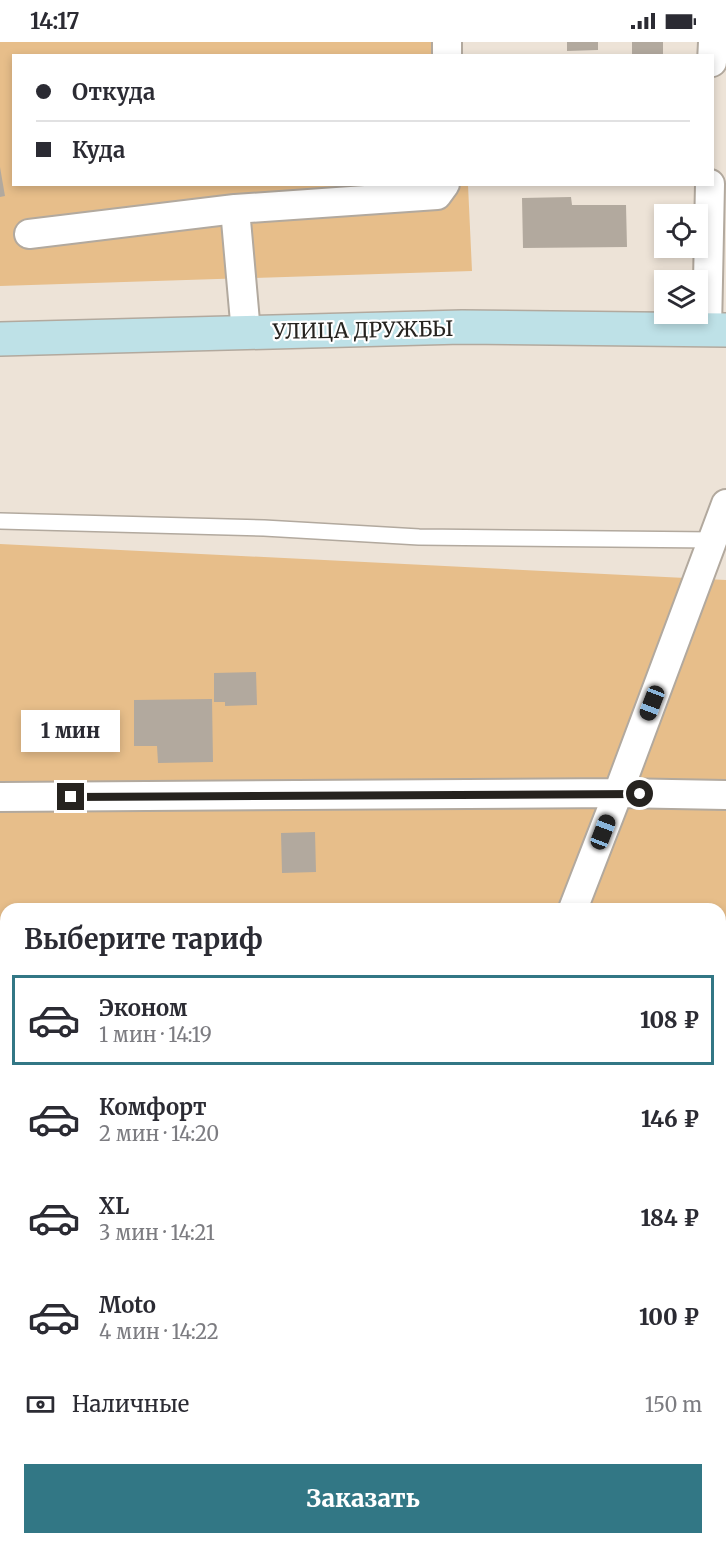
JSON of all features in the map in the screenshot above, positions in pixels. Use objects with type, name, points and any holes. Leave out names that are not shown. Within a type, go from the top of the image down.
[{"type":"main road","name":"УЛИЦА ДРУЖБЫ","points":[[0,339],[462,327],[717,330]]},
{"type":"street","points":[[29,234],[235,209],[437,195],[444,186]]},
{"type":"street","points":[[710,186],[717,276],[717,330]]},
{"type":"street","points":[[235,209],[246,333]]},
{"type":"street","points":[[575,903],[726,504]]},
{"type":"street","points":[[0,797],[618,793],[726,795]]},
{"type":"lane","points":[[0,521],[252,528],[419,537],[712,540]]},
{"type":"shaded area","points":[[0,42],[461,42],[462,54],[12,54],[12,186],[468,186],[472,271],[0,286]]},
{"type":"shaded area","points":[[0,544],[726,580],[726,903],[0,903]]},
{"type":"building","points":[[567,42],[598,42],[598,50],[567,51]]},
{"type":"building","points":[[632,42],[663,42],[663,54],[632,54]]},
{"type":"building","points":[[0,167],[5,196],[0,197]]},
{"type":"building","points":[[571,197],[572,205],[626,205],[627,247],[523,248],[522,198]]},
{"type":"building","points":[[256,672],[257,705],[225,706],[225,702],[214,702],[214,673]]},
{"type":"building","points":[[212,699],[213,762],[158,763],[157,746],[134,746],[134,700]]},
{"type":"building","points":[[315,832],[316,872],[282,873],[281,833]]},
{"type":"route","points":[[71,797],[640,794]]}]
